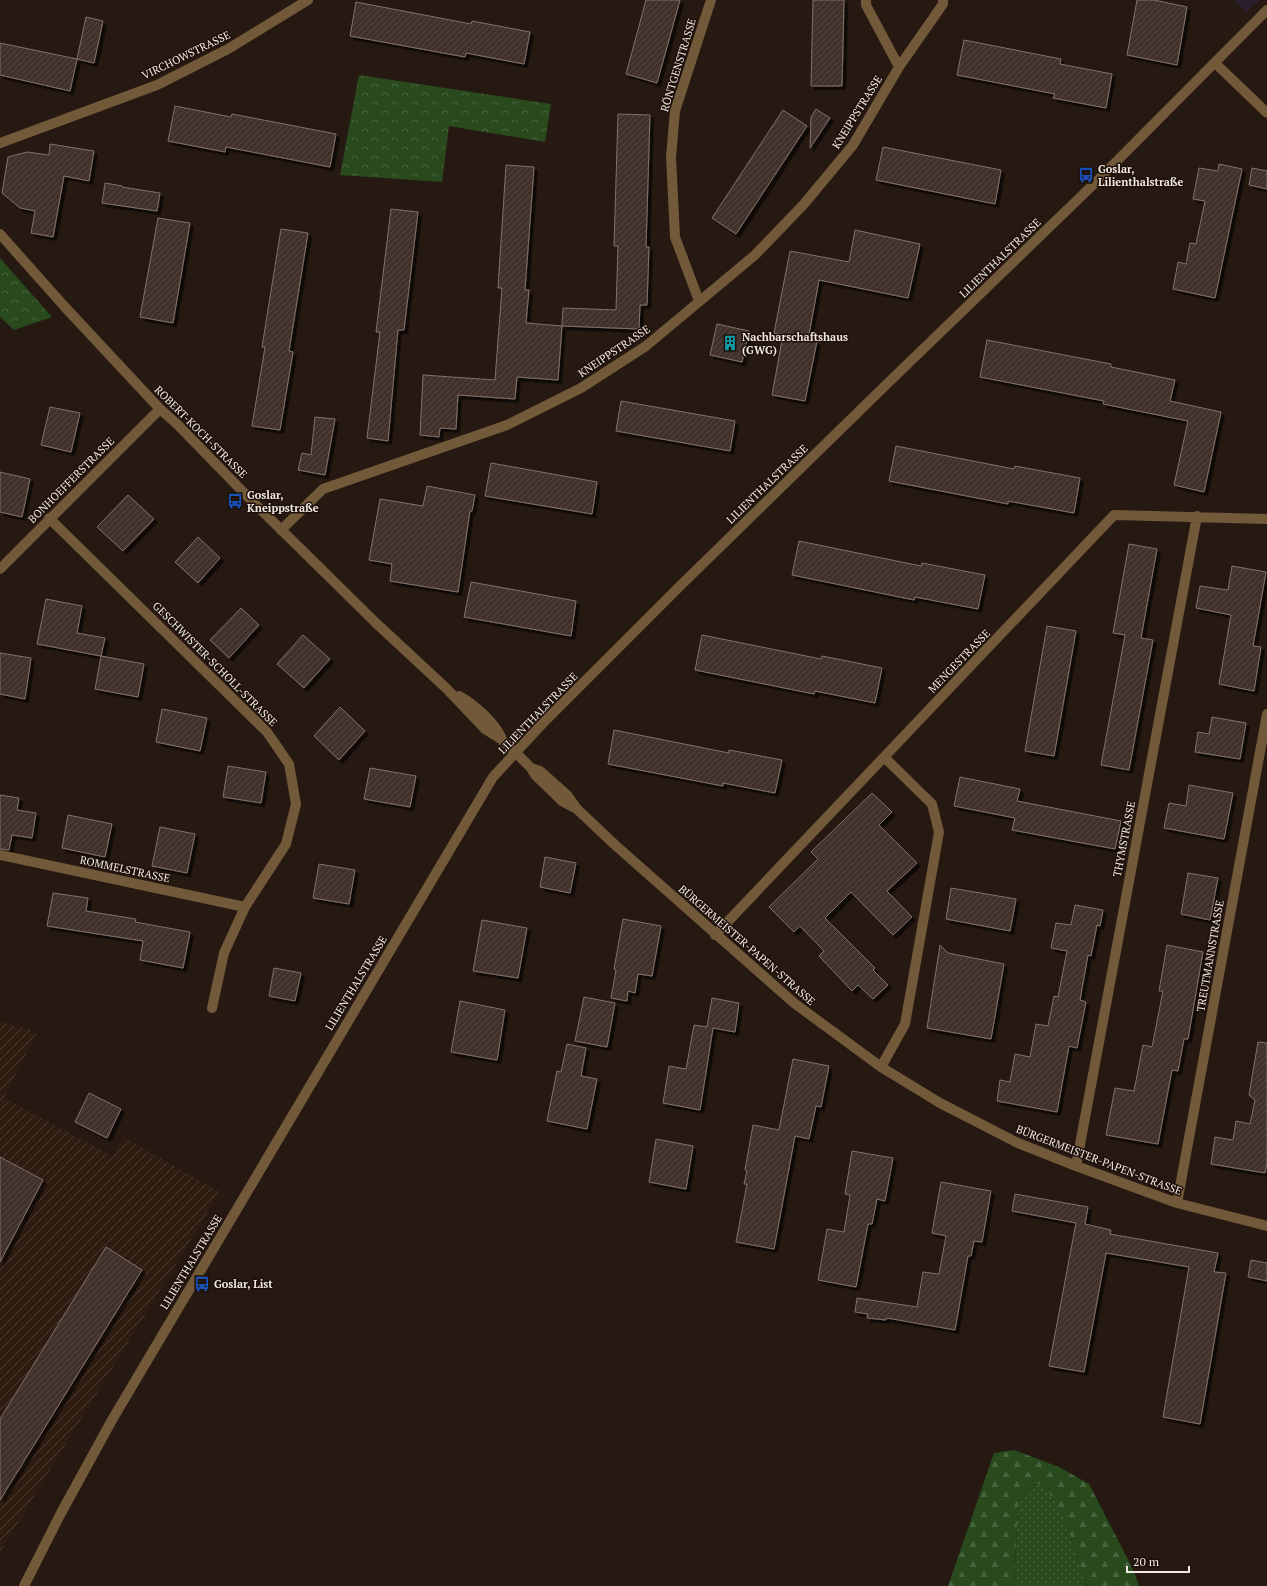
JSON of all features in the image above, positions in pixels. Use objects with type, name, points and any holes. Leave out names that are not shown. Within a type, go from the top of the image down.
[{"type":"street","name":"VIRCHOWSTRASSE","points":[[0,143],[157,85],[228,49],[308,0]]},
{"type":"street","name":"RÖNTGENSTRASSE","points":[[699,301],[675,237],[671,157],[675,111],[711,0]]},
{"type":"street","points":[[866,0],[866,5],[899,67]]},
{"type":"street","name":"KNEIPPSTRASSE","points":[[281,530],[323,489],[507,425],[580,388],[646,346],[755,255],[804,204],[853,145],[899,67],[943,4],[943,0]]},
{"type":"street","name":"LILIENTHALSTRASSE","points":[[24,1586],[61,1513],[128,1393],[493,777],[543,724],[686,580],[1097,181],[1267,10]]},
{"type":"street","points":[[1215,62],[1267,113]]},
{"type":"street","name":"ROBERT-KOCH-STRASSE","points":[[0,234],[64,306],[160,409],[177,424],[281,530],[377,624],[446,688],[466,700],[497,729],[501,739],[516,753]]},
{"type":"street","name":"BONHOEFFERSTRASSE","points":[[0,569],[49,518],[160,409]]},
{"type":"street","name":"MENGESTRASSE","points":[[715,935],[1114,514],[1267,519]]},
{"type":"street","name":"THYMSTRASSE","points":[[1076,1166],[1197,516]]},
{"type":"street","name":"GESCHWISTER-SCHOLL-STRASSE","points":[[49,518],[268,732],[289,764],[296,804],[286,844],[245,907],[224,952],[212,1008]]},
{"type":"street","name":"TREUTMANNSTRASSE","points":[[1177,1203],[1267,714]]},
{"type":"street","name":"BÜRGERMEISTER-PAPEN-STRASSE","points":[[516,753],[562,802],[577,809],[715,935],[794,1004],[881,1066],[940,1103],[1018,1143],[1177,1203],[1267,1226]]},
{"type":"street","points":[[881,1066],[905,1024],[939,832],[932,804],[884,757]]},
{"type":"street","name":"ROMMELSTRASSE","points":[[0,855],[245,907]]},
{"type":"shaded area","points":[[1234,0],[1260,0],[1246,12]]},
{"type":"shaded area","points":[[0,1021],[37,1032],[4,1098],[113,1156],[123,1137],[220,1192],[0,1552]]},
{"type":"green space","points":[[359,75],[551,104],[545,142],[449,126],[442,182],[340,175]]},
{"type":"green space","points":[[0,258],[52,317],[14,330],[0,317]]},
{"type":"green space","points":[[1014,1450],[1059,1467],[1089,1484],[1134,1571],[1139,1586],[1087,1586],[1061,1509],[1042,1484],[1031,1485],[1018,1504],[1014,1586],[948,1586],[994,1453]]},
{"type":"green space","points":[[1042,1484],[1061,1509],[1087,1586],[1014,1586],[1018,1504],[1031,1485]]},
{"type":"building","points":[[646,0],[680,0],[657,83],[626,74]]},
{"type":"building","points":[[813,0],[844,0],[842,86],[811,86]]},
{"type":"building","points":[[1137,0],[1154,0],[1187,7],[1177,65],[1127,55]]},
{"type":"building","points":[[356,2],[471,24],[472,21],[530,32],[524,64],[466,53],[465,57],[350,36]]},
{"type":"building","points":[[86,17],[103,21],[94,63],[77,59]]},
{"type":"building","points":[[964,40],[1061,59],[1060,64],[1112,74],[1106,108],[1053,98],[1055,94],[957,75]]},
{"type":"building","points":[[0,43],[77,59],[70,91],[0,75]]},
{"type":"building","points":[[175,106],[231,117],[232,114],[336,134],[330,167],[226,147],[225,152],[168,141]]},
{"type":"building","points":[[816,109],[830,118],[810,148],[811,117]]},
{"type":"building","points":[[783,110],[807,126],[736,234],[712,218]]},
{"type":"building","points":[[618,114],[650,115],[646,247],[649,247],[647,305],[640,305],[639,329],[562,326],[563,308],[616,310],[618,246],[614,246]]},
{"type":"building","points":[[50,144],[94,151],[89,181],[64,176],[53,237],[31,233],[35,211],[20,208],[2,193],[8,157],[27,152],[49,155]]},
{"type":"building","points":[[883,147],[1001,170],[995,204],[876,180]]},
{"type":"building","points":[[1219,164],[1242,169],[1215,298],[1173,289],[1178,262],[1186,264],[1190,243],[1196,244],[1205,201],[1193,199],[1199,168],[1218,171]]},
{"type":"building","points":[[506,165],[534,167],[525,290],[529,290],[526,323],[562,326],[558,380],[517,377],[515,399],[458,395],[456,429],[440,428],[439,437],[420,435],[423,375],[495,380],[502,288],[498,288]]},
{"type":"building","points":[[1252,168],[1267,171],[1267,189],[1249,185]]},
{"type":"building","points":[[105,183],[160,193],[157,211],[102,203]]},
{"type":"building","points":[[391,209],[418,212],[404,330],[398,330],[388,441],[367,438],[380,332],[376,332]]},
{"type":"building","points":[[158,218],[190,223],[173,323],[140,317]]},
{"type":"building","points":[[281,229],[308,233],[289,351],[293,352],[280,430],[252,426],[265,347],[262,347]]},
{"type":"building","points":[[855,230],[920,244],[908,298],[819,280],[808,340],[817,341],[805,401],[772,395],[783,335],[774,333],[790,251],[849,262]]},
{"type":"building","name":"Nachbarschaftshaus (GWG)","points":[[717,324],[749,331],[742,362],[710,355]]},
{"type":"building","points":[[987,340],[1111,364],[1111,367],[1175,380],[1170,401],[1221,412],[1204,492],[1174,485],[1188,421],[1103,404],[1104,401],[980,377]]},
{"type":"building","points":[[621,401],[735,421],[730,451],[616,431]]},
{"type":"building","points":[[50,407],[80,413],[71,452],[41,445]]},
{"type":"building","points":[[315,417],[335,419],[325,475],[298,470],[302,453],[311,455]]},
{"type":"building","points":[[896,446],[1014,469],[1015,466],[1080,478],[1074,513],[1008,501],[1008,504],[889,481]]},
{"type":"building","points":[[491,463],[597,482],[592,514],[485,496]]},
{"type":"building","points":[[0,472],[30,479],[22,517],[0,512]]},
{"type":"building","points":[[427,486],[475,495],[472,511],[470,511],[458,592],[390,581],[392,564],[369,560],[380,499],[423,506]]},
{"type":"building","points":[[128,495],[154,519],[123,551],[97,527]]},
{"type":"building","points":[[198,537],[220,558],[198,583],[175,562]]},
{"type":"building","points":[[799,541],[921,566],[922,563],[985,575],[978,609],[915,597],[914,600],[792,575]]},
{"type":"building","points":[[1129,544],[1157,549],[1141,638],[1153,640],[1129,770],[1101,765],[1125,635],[1113,633]]},
{"type":"building","points":[[1232,566],[1266,572],[1253,646],[1261,647],[1254,691],[1219,684],[1231,615],[1196,608],[1200,586],[1228,590]]},
{"type":"building","points":[[471,582],[576,601],[571,636],[464,617]]},
{"type":"building","points":[[46,599],[82,606],[77,633],[105,638],[101,656],[37,644]]},
{"type":"building","points":[[241,608],[259,625],[229,658],[210,640]]},
{"type":"building","points":[[1047,626],[1076,631],[1054,756],[1025,751]]},
{"type":"building","points":[[303,635],[330,659],[304,688],[277,664]]},
{"type":"building","points":[[702,635],[821,659],[822,656],[882,668],[875,703],[815,691],[814,694],[695,670]]},
{"type":"building","points":[[0,653],[31,658],[25,699],[0,694]]},
{"type":"building","points":[[101,656],[144,664],[138,697],[95,689]]},
{"type":"building","points":[[340,707],[365,731],[339,760],[314,736]]},
{"type":"building","points":[[162,709],[207,718],[200,751],[156,742]]},
{"type":"building","points":[[1212,717],[1246,723],[1240,759],[1195,752],[1198,732],[1209,734]]},
{"type":"building","points":[[614,730],[729,753],[729,750],[782,760],[775,793],[723,783],[723,786],[608,764]]},
{"type":"building","points":[[228,766],[266,772],[261,803],[223,797]]},
{"type":"building","points":[[370,768],[416,776],[410,807],[364,799]]},
{"type":"building","points":[[960,777],[1020,789],[1017,801],[1121,821],[1115,849],[1012,830],[1015,818],[954,806]]},
{"type":"building","points":[[1189,785],[1233,793],[1224,839],[1164,828],[1169,803],[1186,806]]},
{"type":"building","points":[[872,793],[892,812],[879,825],[917,863],[887,891],[912,917],[893,935],[851,892],[825,918],[875,968],[873,970],[888,985],[873,999],[858,985],[852,991],[819,956],[824,951],[800,926],[794,932],[769,907],[818,859],[811,852]]},
{"type":"building","points":[[0,795],[19,798],[17,810],[36,813],[32,838],[12,835],[9,850],[0,849]]},
{"type":"building","points":[[68,815],[112,824],[105,857],[62,848]]},
{"type":"building","points":[[160,827],[195,834],[187,873],[152,866]]},
{"type":"building","points":[[545,857],[576,863],[570,893],[540,887]]},
{"type":"building","points":[[319,864],[355,870],[349,904],[313,898]]},
{"type":"building","points":[[1188,873],[1218,878],[1210,920],[1181,914]]},
{"type":"building","points":[[951,888],[1016,899],[1010,931],[946,919]]},
{"type":"building","points":[[53,893],[88,898],[86,911],[136,919],[135,922],[190,932],[183,968],[140,960],[143,941],[47,926]]},
{"type":"building","points":[[1075,905],[1103,910],[1100,926],[1097,925],[1091,956],[1088,955],[1080,1000],[1086,1002],[1077,1048],[1069,1046],[1057,1112],[997,1101],[1000,1080],[1010,1082],[1015,1054],[1030,1057],[1036,1024],[1048,1026],[1054,996],[1058,997],[1067,951],[1051,948],[1056,923],[1071,925]]},
{"type":"building","points":[[623,919],[661,926],[652,976],[638,974],[635,993],[628,991],[627,1001],[611,998],[616,970],[614,969]]},
{"type":"building","points":[[482,920],[527,928],[518,978],[473,971]]},
{"type":"building","points":[[940,945],[948,953],[1004,964],[991,1039],[927,1028]]},
{"type":"building","points":[[1167,945],[1203,952],[1188,1039],[1184,1039],[1178,1071],[1172,1070],[1158,1144],[1106,1135],[1115,1088],[1134,1091],[1143,1045],[1152,1047],[1163,991],[1159,991]]},
{"type":"building","points":[[274,968],[301,973],[295,1001],[269,996]]},
{"type":"building","points":[[584,997],[615,1003],[607,1047],[575,1041]]},
{"type":"building","points":[[712,998],[739,1003],[735,1032],[713,1028],[700,1110],[663,1103],[669,1066],[686,1069],[694,1025],[707,1027]]},
{"type":"building","points":[[460,1001],[505,1010],[497,1060],[451,1052]]},
{"type":"building","points":[[1258,1042],[1267,1043],[1267,1163],[1265,1173],[1211,1164],[1215,1137],[1233,1140],[1236,1121],[1250,1124],[1255,1100],[1249,1095]]},
{"type":"building","points":[[567,1044],[586,1048],[581,1076],[597,1079],[587,1129],[547,1121],[557,1071],[561,1072]]},
{"type":"building","points":[[793,1059],[829,1066],[821,1107],[816,1106],[809,1139],[795,1136],[774,1249],[736,1242],[747,1184],[744,1184],[747,1171],[745,1170],[753,1125],[779,1130]]},
{"type":"building","points":[[89,1093],[121,1109],[107,1138],[75,1122]]},
{"type":"building","points":[[656,1139],[693,1146],[686,1189],[649,1182]]},
{"type":"building","points":[[852,1151],[893,1158],[885,1201],[877,1199],[872,1224],[868,1224],[856,1287],[818,1280],[827,1229],[844,1232],[850,1195],[845,1194]]},
{"type":"building","points":[[0,1157],[43,1180],[0,1262]]},
{"type":"building","points":[[941,1182],[991,1191],[982,1242],[974,1241],[971,1256],[968,1256],[955,1330],[887,1318],[886,1320],[867,1318],[868,1314],[855,1312],[857,1298],[917,1307],[923,1272],[939,1274],[946,1236],[932,1233]]},
{"type":"building","points":[[1015,1194],[1088,1207],[1085,1224],[1111,1230],[1110,1234],[1218,1253],[1214,1272],[1226,1273],[1200,1424],[1163,1417],[1189,1267],[1106,1253],[1084,1372],[1049,1366],[1076,1223],[1012,1211]]},
{"type":"building","points":[[106,1247],[142,1270],[0,1500],[0,1419]]},
{"type":"building","points":[[1251,1260],[1267,1263],[1267,1281],[1248,1277]]},
{"type":"place","name":"Goslar, Lilienthalstraße","points":[[1086,175]]},
{"type":"place","name":"Nachbarschaftshaus (GWG)","points":[[730,343]]},
{"type":"place","name":"Goslar, Kneippstraße","points":[[235,501]]},
{"type":"place","name":"Goslar, List","points":[[202,1284]]}]
